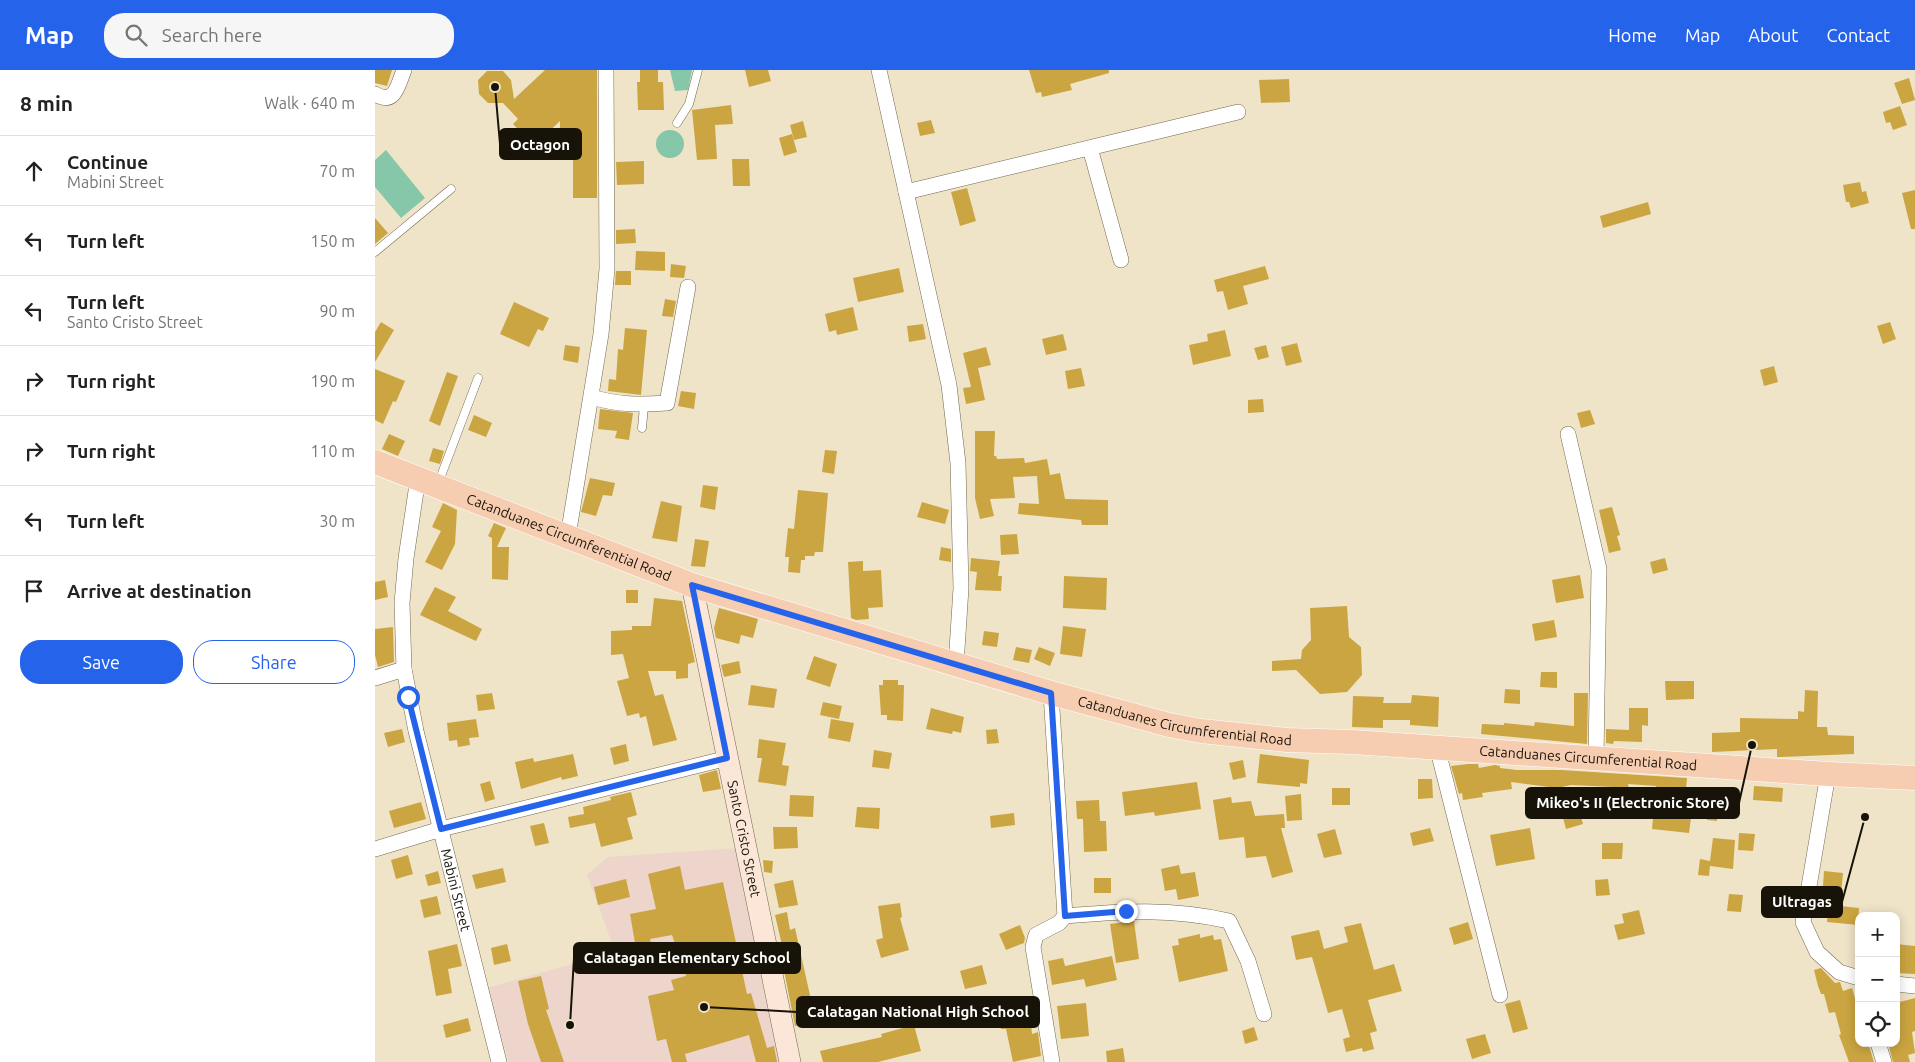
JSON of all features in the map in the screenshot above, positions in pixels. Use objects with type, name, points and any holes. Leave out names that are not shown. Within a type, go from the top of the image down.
[{"type":"main road","name":"Catanduanes Circumferential Road","points":[[375,462],[692,585],[1051,693],[1169,725],[1219,734],[1287,740],[1437,747],[1828,774],[1915,778]]},
{"type":"street","points":[[375,94],[382,98],[390,98],[394,94],[404,70]]},
{"type":"street","points":[[568,536],[592,397],[601,334],[607,269],[606,70]]},
{"type":"street","points":[[879,70],[949,384],[958,463],[961,588],[956,665]]},
{"type":"street","points":[[906,192],[1238,112]]},
{"type":"street","points":[[1090,148],[1121,260]]},
{"type":"street","points":[[592,397],[605,401],[644,406],[667,403],[687,287]]},
{"type":"street","points":[[1568,434],[1599,569],[1596,758]]},
{"type":"street","name":"Mabini Street","points":[[428,482],[406,558],[402,603],[404,669],[416,730],[499,1062]]},
{"type":"street","name":"Santo Cristo Street","points":[[692,585],[790,1062]]},
{"type":"street","points":[[375,678],[404,669]]},
{"type":"street","points":[[1051,693],[1065,916]]},
{"type":"street","points":[[1437,747],[1499,994]]},
{"type":"street","points":[[375,849],[441,829],[727,758]]},
{"type":"street","points":[[1828,774],[1803,922],[1817,952],[1839,972],[1855,979]]},
{"type":"street","points":[[1052,1062],[1033,947],[1036,935],[1059,922],[1065,916],[1126,911],[1165,912],[1194,913],[1229,921],[1248,961],[1265,1014]]},
{"type":"street","points":[[1900,984],[1915,986]]},
{"type":"street","points":[[1879,1047],[1884,1062]]},
{"type":"lane","points":[[677,123],[689,104],[698,70]]},
{"type":"lane","points":[[375,252],[451,189]]},
{"type":"lane","points":[[428,482],[478,378]]},
{"type":"lane","points":[[642,428],[644,406]]},
{"type":"shaded area","points":[[739,848],[784,1062],[509,1062],[487,988],[615,952],[587,875],[608,857]]},
{"type":"green space","points":[[670,70],[692,70],[688,90],[675,91]]},
{"type":"green space","points":[[670,130],[680,134],[684,144],[680,154],[670,158],[660,154],[656,144],[660,134]]},
{"type":"green space","points":[[386,150],[425,198],[401,218],[375,187],[375,160]]},
{"type":"building","points":[[375,70],[392,70],[387,86],[375,83]]},
{"type":"building","points":[[545,70],[597,70],[597,198],[573,198],[573,142],[560,142],[560,121],[540,140],[536,135],[529,141],[513,124],[518,119],[503,103],[488,103],[479,94],[478,80],[487,71],[503,71],[511,80],[514,99]]},
{"type":"building","points":[[640,70],[658,70],[658,82],[663,82],[664,110],[638,110],[637,82],[640,82]]},
{"type":"building","points":[[745,70],[768,70],[771,81],[749,87]]},
{"type":"building","points":[[1029,70],[1109,70],[1109,73],[1070,84],[1072,90],[1042,97],[1041,92],[1036,93]]},
{"type":"building","points":[[1909,78],[1915,100],[1902,104],[1894,83]]},
{"type":"building","points":[[1289,79],[1290,102],[1261,103],[1259,80]]},
{"type":"building","points":[[731,105],[733,124],[715,125],[717,159],[697,160],[692,110]]},
{"type":"building","points":[[1900,106],[1907,125],[1893,130],[1890,122],[1886,123],[1883,112]]},
{"type":"building","points":[[931,120],[935,133],[920,136],[917,123]]},
{"type":"building","points":[[803,121],[807,137],[794,140],[790,125]]},
{"type":"building","points":[[792,134],[797,152],[784,156],[779,138]]},
{"type":"building","points":[[732,159],[749,159],[750,186],[733,186]]},
{"type":"building","points":[[644,161],[644,184],[617,185],[616,162]]},
{"type":"building","points":[[1860,182],[1862,192],[1866,191],[1869,203],[1851,208],[1849,202],[1846,202],[1843,185]]},
{"type":"building","points":[[967,188],[976,221],[960,226],[951,192]]},
{"type":"building","points":[[1915,190],[1915,229],[1911,229],[1902,193]]},
{"type":"building","points":[[1648,202],[1651,214],[1603,228],[1600,216]]},
{"type":"building","points":[[375,218],[388,233],[375,244]]},
{"type":"building","points":[[635,229],[636,243],[616,244],[616,230]]},
{"type":"building","points":[[636,251],[665,252],[665,271],[635,270]]},
{"type":"building","points":[[671,264],[686,266],[684,278],[670,277]]},
{"type":"building","points":[[1265,266],[1269,279],[1243,286],[1248,304],[1228,310],[1223,291],[1217,292],[1214,280]]},
{"type":"building","points":[[899,268],[904,292],[858,302],[853,278]]},
{"type":"building","points":[[616,271],[631,271],[631,285],[615,285]]},
{"type":"building","points":[[665,299],[676,301],[673,317],[662,316]]},
{"type":"building","points":[[514,302],[549,318],[543,331],[538,329],[529,347],[500,334]]},
{"type":"building","points":[[853,307],[858,330],[837,335],[836,330],[829,332],[825,314]]},
{"type":"building","points":[[381,322],[394,330],[375,362],[375,332]]},
{"type":"building","points":[[1890,322],[1896,339],[1883,344],[1877,326]]},
{"type":"building","points":[[923,324],[926,339],[909,342],[907,326]]},
{"type":"building","points":[[625,328],[647,330],[641,395],[608,391],[609,379],[616,380],[618,349],[623,350]]},
{"type":"building","points":[[1225,330],[1231,356],[1193,365],[1189,345],[1208,341],[1207,334]]},
{"type":"building","points":[[1063,334],[1067,350],[1046,355],[1042,339]]},
{"type":"building","points":[[1297,343],[1302,362],[1286,366],[1281,347]]},
{"type":"building","points":[[565,345],[580,347],[578,363],[563,360]]},
{"type":"building","points":[[1266,345],[1269,357],[1258,360],[1254,348]]},
{"type":"building","points":[[986,347],[991,365],[978,368],[985,400],[966,404],[963,388],[971,387],[963,353]]},
{"type":"building","points":[[1774,366],[1778,382],[1764,386],[1760,370]]},
{"type":"building","points":[[1081,368],[1085,386],[1068,389],[1065,371]]},
{"type":"building","points":[[375,369],[405,381],[396,402],[393,401],[383,424],[375,420]]},
{"type":"building","points":[[447,372],[458,376],[440,426],[429,421]]},
{"type":"building","points":[[681,391],[696,393],[694,409],[678,406]]},
{"type":"building","points":[[1263,399],[1264,412],[1248,413],[1248,400]]},
{"type":"building","points":[[600,409],[633,413],[629,440],[615,438],[617,431],[598,429]]},
{"type":"building","points":[[1590,410],[1595,424],[1581,428],[1577,413]]},
{"type":"building","points":[[474,415],[492,423],[486,437],[468,430]]},
{"type":"building","points":[[975,431],[995,431],[994,456],[997,459],[1024,458],[1025,463],[1047,459],[1050,475],[1060,473],[1065,499],[1108,500],[1108,525],[1082,525],[1081,520],[1018,514],[1019,503],[1039,504],[1037,476],[1013,477],[1015,498],[990,499],[994,516],[980,519],[975,498]]},
{"type":"building","points":[[389,434],[405,441],[398,456],[382,449]]},
{"type":"building","points":[[433,448],[444,451],[440,464],[429,461]]},
{"type":"building","points":[[825,450],[837,451],[834,474],[822,472]]},
{"type":"building","points":[[590,478],[615,483],[612,496],[603,495],[596,516],[581,512]]},
{"type":"building","points":[[703,485],[718,487],[715,510],[700,507]]},
{"type":"building","points":[[798,490],[828,493],[823,552],[815,552],[814,556],[805,556],[805,560],[801,560],[800,573],[788,572],[789,557],[785,557],[788,528],[794,529]]},
{"type":"building","points":[[661,501],[682,506],[677,542],[652,538]]},
{"type":"building","points":[[922,502],[949,510],[945,524],[917,517]]},
{"type":"building","points":[[443,503],[457,510],[455,544],[442,570],[425,562],[441,531],[432,527]]},
{"type":"building","points":[[1612,507],[1620,535],[1617,536],[1621,550],[1609,553],[1599,510]]},
{"type":"building","points":[[494,523],[506,528],[497,547],[509,547],[508,580],[492,579],[492,538],[488,536]]},
{"type":"building","points":[[1017,534],[1019,554],[1001,555],[1000,535]]},
{"type":"building","points":[[695,539],[709,541],[705,567],[691,566]]},
{"type":"building","points":[[941,547],[951,549],[951,562],[939,560]]},
{"type":"building","points":[[971,558],[1000,561],[998,576],[1002,576],[1001,591],[975,590],[977,572],[970,571]]},
{"type":"building","points":[[1665,558],[1668,570],[1653,574],[1650,562]]},
{"type":"building","points":[[863,561],[863,571],[881,570],[883,607],[868,608],[869,619],[856,620],[851,618],[848,562]]},
{"type":"building","points":[[1580,575],[1584,598],[1556,603],[1552,580]]},
{"type":"building","points":[[1064,576],[1107,578],[1106,610],[1063,608]]},
{"type":"building","points":[[385,580],[388,597],[375,600],[375,582]]},
{"type":"building","points":[[435,587],[456,597],[448,611],[482,629],[476,641],[420,615]]},
{"type":"building","points":[[626,590],[638,590],[638,603],[626,603]]},
{"type":"building","points":[[654,598],[682,601],[695,662],[688,664],[688,678],[676,679],[676,671],[648,671],[655,696],[663,694],[677,740],[653,746],[646,716],[640,718],[639,713],[627,716],[617,681],[629,678],[623,654],[611,655],[611,631],[632,630],[632,626],[651,626]]},
{"type":"building","points":[[1347,606],[1349,637],[1361,647],[1362,675],[1347,692],[1320,694],[1296,670],[1272,671],[1272,661],[1301,659],[1302,650],[1311,640],[1310,608]]},
{"type":"building","points":[[719,608],[758,619],[753,638],[741,635],[739,644],[716,638],[714,628]]},
{"type":"building","points":[[1554,620],[1557,637],[1535,641],[1532,624]]},
{"type":"building","points":[[1063,626],[1086,629],[1082,657],[1060,654]]},
{"type":"building","points":[[393,627],[394,662],[378,667],[375,655],[375,629]]},
{"type":"building","points":[[984,631],[999,633],[997,647],[982,645]]},
{"type":"building","points":[[1016,647],[1032,650],[1029,663],[1013,660]]},
{"type":"building","points":[[1039,647],[1055,653],[1050,666],[1034,659]]},
{"type":"building","points":[[814,656],[837,664],[830,687],[806,679]]},
{"type":"building","points":[[739,661],[741,673],[724,677],[721,665]]},
{"type":"building","points":[[1541,672],[1557,672],[1557,688],[1540,687]]},
{"type":"building","points":[[883,680],[898,680],[898,685],[904,685],[903,721],[887,720],[887,715],[881,715],[879,685],[883,685]]},
{"type":"building","points":[[1665,681],[1694,681],[1694,699],[1666,700]]},
{"type":"building","points":[[751,685],[777,689],[774,708],[748,705]]},
{"type":"building","points":[[1505,689],[1520,690],[1520,704],[1504,703]]},
{"type":"building","points":[[1805,690],[1818,691],[1817,727],[1827,727],[1828,735],[1854,736],[1854,754],[1777,757],[1777,749],[1712,752],[1712,733],[1740,732],[1740,718],[1798,719],[1798,711],[1804,712]]},
{"type":"building","points":[[492,693],[495,709],[478,711],[476,695]]},
{"type":"building","points":[[1574,693],[1588,693],[1587,744],[1481,734],[1482,724],[1504,725],[1504,723],[1534,726],[1535,722],[1574,726]]},
{"type":"building","points":[[1412,695],[1439,697],[1438,727],[1410,725],[1410,720],[1383,720],[1383,728],[1352,727],[1353,696],[1384,697],[1383,703],[1411,703]]},
{"type":"building","points":[[823,702],[842,706],[839,719],[820,715]]},
{"type":"building","points":[[931,708],[964,717],[961,733],[953,731],[952,734],[926,729]]},
{"type":"building","points":[[1629,708],[1648,708],[1648,726],[1642,725],[1642,742],[1614,741],[1613,744],[1606,743],[1606,729],[1629,730]]},
{"type":"building","points":[[476,719],[479,737],[469,738],[470,745],[458,747],[457,740],[449,741],[447,723]]},
{"type":"building","points":[[831,719],[854,723],[850,742],[828,738]]},
{"type":"building","points":[[402,729],[405,742],[388,747],[384,733]]},
{"type":"building","points":[[997,729],[999,743],[987,744],[986,730]]},
{"type":"building","points":[[759,739],[786,743],[782,765],[789,766],[786,786],[758,782],[762,758],[757,758]]},
{"type":"building","points":[[626,744],[629,761],[614,765],[610,748]]},
{"type":"building","points":[[874,750],[892,753],[889,769],[872,767]]},
{"type":"building","points":[[573,754],[578,776],[562,780],[561,777],[521,789],[515,762],[533,758],[534,762]]},
{"type":"building","points":[[1260,754],[1309,760],[1307,784],[1300,783],[1300,787],[1257,783]]},
{"type":"building","points":[[1243,760],[1246,777],[1233,780],[1229,763]]},
{"type":"building","points":[[1478,764],[1479,768],[1495,765],[1500,766],[1500,768],[1517,770],[1561,770],[1687,778],[1684,809],[1692,810],[1689,833],[1652,829],[1656,786],[1628,784],[1632,804],[1617,807],[1613,787],[1571,785],[1557,788],[1511,782],[1512,789],[1482,793],[1483,797],[1463,800],[1462,793],[1459,794],[1451,766]]},
{"type":"building","points":[[717,770],[721,789],[703,792],[699,775]]},
{"type":"building","points":[[1418,779],[1432,779],[1433,798],[1418,799]]},
{"type":"building","points":[[490,781],[495,799],[485,802],[480,784]]},
{"type":"building","points":[[1197,782],[1201,809],[1155,816],[1154,812],[1125,816],[1122,792]]},
{"type":"building","points":[[1754,786],[1783,788],[1782,802],[1753,800]]},
{"type":"building","points":[[1332,788],[1350,788],[1350,805],[1332,805]]},
{"type":"building","points":[[631,792],[637,815],[627,818],[633,839],[601,847],[595,823],[570,828],[568,817],[584,814],[583,807],[611,800],[610,797]]},
{"type":"building","points":[[1301,794],[1302,820],[1287,821],[1285,796]]},
{"type":"building","points":[[790,795],[814,796],[813,817],[789,816]]},
{"type":"building","points":[[1231,797],[1232,803],[1251,801],[1255,816],[1284,814],[1285,828],[1281,828],[1293,872],[1272,878],[1266,856],[1246,858],[1244,837],[1219,840],[1213,800]]},
{"type":"building","points":[[1099,800],[1100,821],[1106,821],[1107,851],[1084,852],[1083,819],[1077,819],[1076,801]]},
{"type":"building","points":[[421,802],[426,819],[394,828],[389,811]]},
{"type":"building","points":[[857,807],[880,808],[879,829],[855,827]]},
{"type":"building","points":[[1708,808],[1718,809],[1717,821],[1707,820]]},
{"type":"building","points":[[1579,810],[1583,824],[1566,829],[1562,814]]},
{"type":"building","points":[[1014,813],[1015,825],[991,828],[990,816]]},
{"type":"building","points":[[544,823],[549,843],[535,846],[530,826]]},
{"type":"building","points":[[773,827],[797,827],[798,848],[774,849]]},
{"type":"building","points":[[1430,828],[1434,841],[1413,846],[1410,833]]},
{"type":"building","points":[[1530,828],[1535,859],[1496,866],[1490,835]]},
{"type":"building","points":[[1335,829],[1342,854],[1324,858],[1317,834]]},
{"type":"building","points":[[1739,833],[1755,834],[1753,851],[1738,850]]},
{"type":"building","points":[[1713,838],[1735,840],[1733,869],[1710,866],[1709,876],[1698,875],[1700,859],[1710,861]]},
{"type":"building","points":[[1602,843],[1623,843],[1622,859],[1602,859]]},
{"type":"building","points":[[408,855],[413,874],[396,879],[391,860]]},
{"type":"building","points":[[763,860],[773,861],[772,873],[764,872]]},
{"type":"building","points":[[1179,865],[1181,874],[1195,872],[1199,896],[1178,900],[1176,889],[1165,891],[1161,869]]},
{"type":"building","points":[[680,866],[685,890],[723,882],[747,994],[751,993],[767,1048],[774,1046],[777,1062],[756,1062],[749,1035],[685,1054],[687,1062],[672,1062],[666,1039],[657,1041],[648,996],[674,990],[671,980],[686,976],[672,935],[650,939],[656,962],[639,966],[630,914],[656,909],[648,874]]},
{"type":"building","points":[[503,868],[506,882],[476,889],[472,875]]},
{"type":"building","points":[[438,871],[441,883],[428,886],[425,875]]},
{"type":"building","points":[[1824,871],[1843,873],[1840,906],[1859,908],[1859,912],[1855,912],[1855,925],[1827,922],[1830,887],[1823,886]]},
{"type":"building","points":[[1094,878],[1111,878],[1111,893],[1094,893]]},
{"type":"building","points":[[626,879],[630,897],[598,905],[594,887]]},
{"type":"building","points":[[1608,879],[1610,895],[1596,896],[1595,880]]},
{"type":"building","points":[[793,880],[798,905],[779,908],[774,884]]},
{"type":"building","points":[[1729,894],[1743,895],[1741,912],[1727,911]]},
{"type":"building","points":[[437,896],[441,914],[424,918],[420,900]]},
{"type":"building","points":[[900,903],[902,917],[900,918],[909,950],[881,958],[876,940],[883,938],[878,906]]},
{"type":"building","points":[[1639,910],[1645,934],[1618,940],[1614,925],[1624,923],[1622,914]]},
{"type":"building","points":[[787,912],[790,930],[795,928],[816,1022],[795,1026],[781,955],[784,954],[775,915]]},
{"type":"building","points":[[1134,921],[1139,959],[1116,963],[1110,924]]},
{"type":"building","points":[[1468,922],[1473,939],[1454,945],[1449,928]]},
{"type":"building","points":[[1361,923],[1374,970],[1394,964],[1402,991],[1368,1000],[1377,1031],[1370,1033],[1374,1049],[1363,1052],[1362,1048],[1346,1052],[1343,1039],[1350,1037],[1342,1009],[1328,1013],[1312,957],[1296,960],[1291,936],[1319,930],[1324,949],[1348,942],[1344,927]]},
{"type":"building","points":[[1020,925],[1025,938],[1024,943],[1006,950],[999,934]]},
{"type":"building","points":[[1200,934],[1200,938],[1213,935],[1214,940],[1221,939],[1228,971],[1179,982],[1172,946],[1179,945],[1178,939]]},
{"type":"building","points":[[457,944],[462,966],[448,969],[452,993],[436,996],[428,951]]},
{"type":"building","points":[[507,944],[511,961],[494,965],[491,948]]},
{"type":"building","points":[[1900,944],[1915,946],[1915,974],[1900,973]]},
{"type":"building","points":[[1112,956],[1117,980],[1086,987],[1084,979],[1052,985],[1048,961],[1063,958],[1065,966]]},
{"type":"building","points":[[982,965],[987,984],[965,989],[960,971]]},
{"type":"building","points":[[1821,968],[1835,983],[1840,982],[1843,991],[1852,988],[1855,998],[1855,1047],[1869,1047],[1874,1062],[1849,1062],[1839,1035],[1841,1034],[1835,1012],[1829,1013],[1824,994],[1821,994],[1814,970]]},
{"type":"building","points":[[541,976],[549,1009],[546,1010],[564,1062],[541,1062],[528,1024],[518,981]]},
{"type":"building","points":[[1915,998],[1915,1031],[1912,1032],[1915,1053],[1908,1055],[1910,1062],[1893,1062],[1889,1047],[1900,1047],[1900,1002]]},
{"type":"building","points":[[1520,1000],[1528,1029],[1513,1033],[1505,1004]]},
{"type":"building","points":[[1029,1001],[1032,1034],[1038,1032],[1041,1056],[1013,1062],[1006,1029],[1001,1029],[999,1004]]},
{"type":"building","points":[[1086,1003],[1089,1036],[1061,1039],[1057,1006]]},
{"type":"building","points":[[468,1018],[471,1031],[446,1038],[443,1025]]},
{"type":"building","points":[[914,1025],[921,1051],[878,1062],[823,1062],[820,1051],[882,1037],[881,1034]]},
{"type":"building","points":[[1254,1027],[1258,1040],[1245,1044],[1242,1031]]},
{"type":"building","points":[[1485,1034],[1491,1053],[1472,1059],[1466,1039]]},
{"type":"building","points":[[1123,1048],[1125,1062],[1107,1062],[1106,1051]]},
{"type":"place","name":"Octagon","points":[[495,87]]},
{"type":"place","name":"Mikeo's II (Electronic Store)","points":[[1752,745]]},
{"type":"place","name":"Ultragas","points":[[1865,817]]},
{"type":"place","name":"Calatagan National High School","points":[[704,1007]]},
{"type":"place","name":"Calatagan Elementary School","points":[[570,1025]]},
{"type":"route","points":[[408,697],[441,829],[727,758],[692,585],[1051,693],[1065,916],[1126,911]]}]
